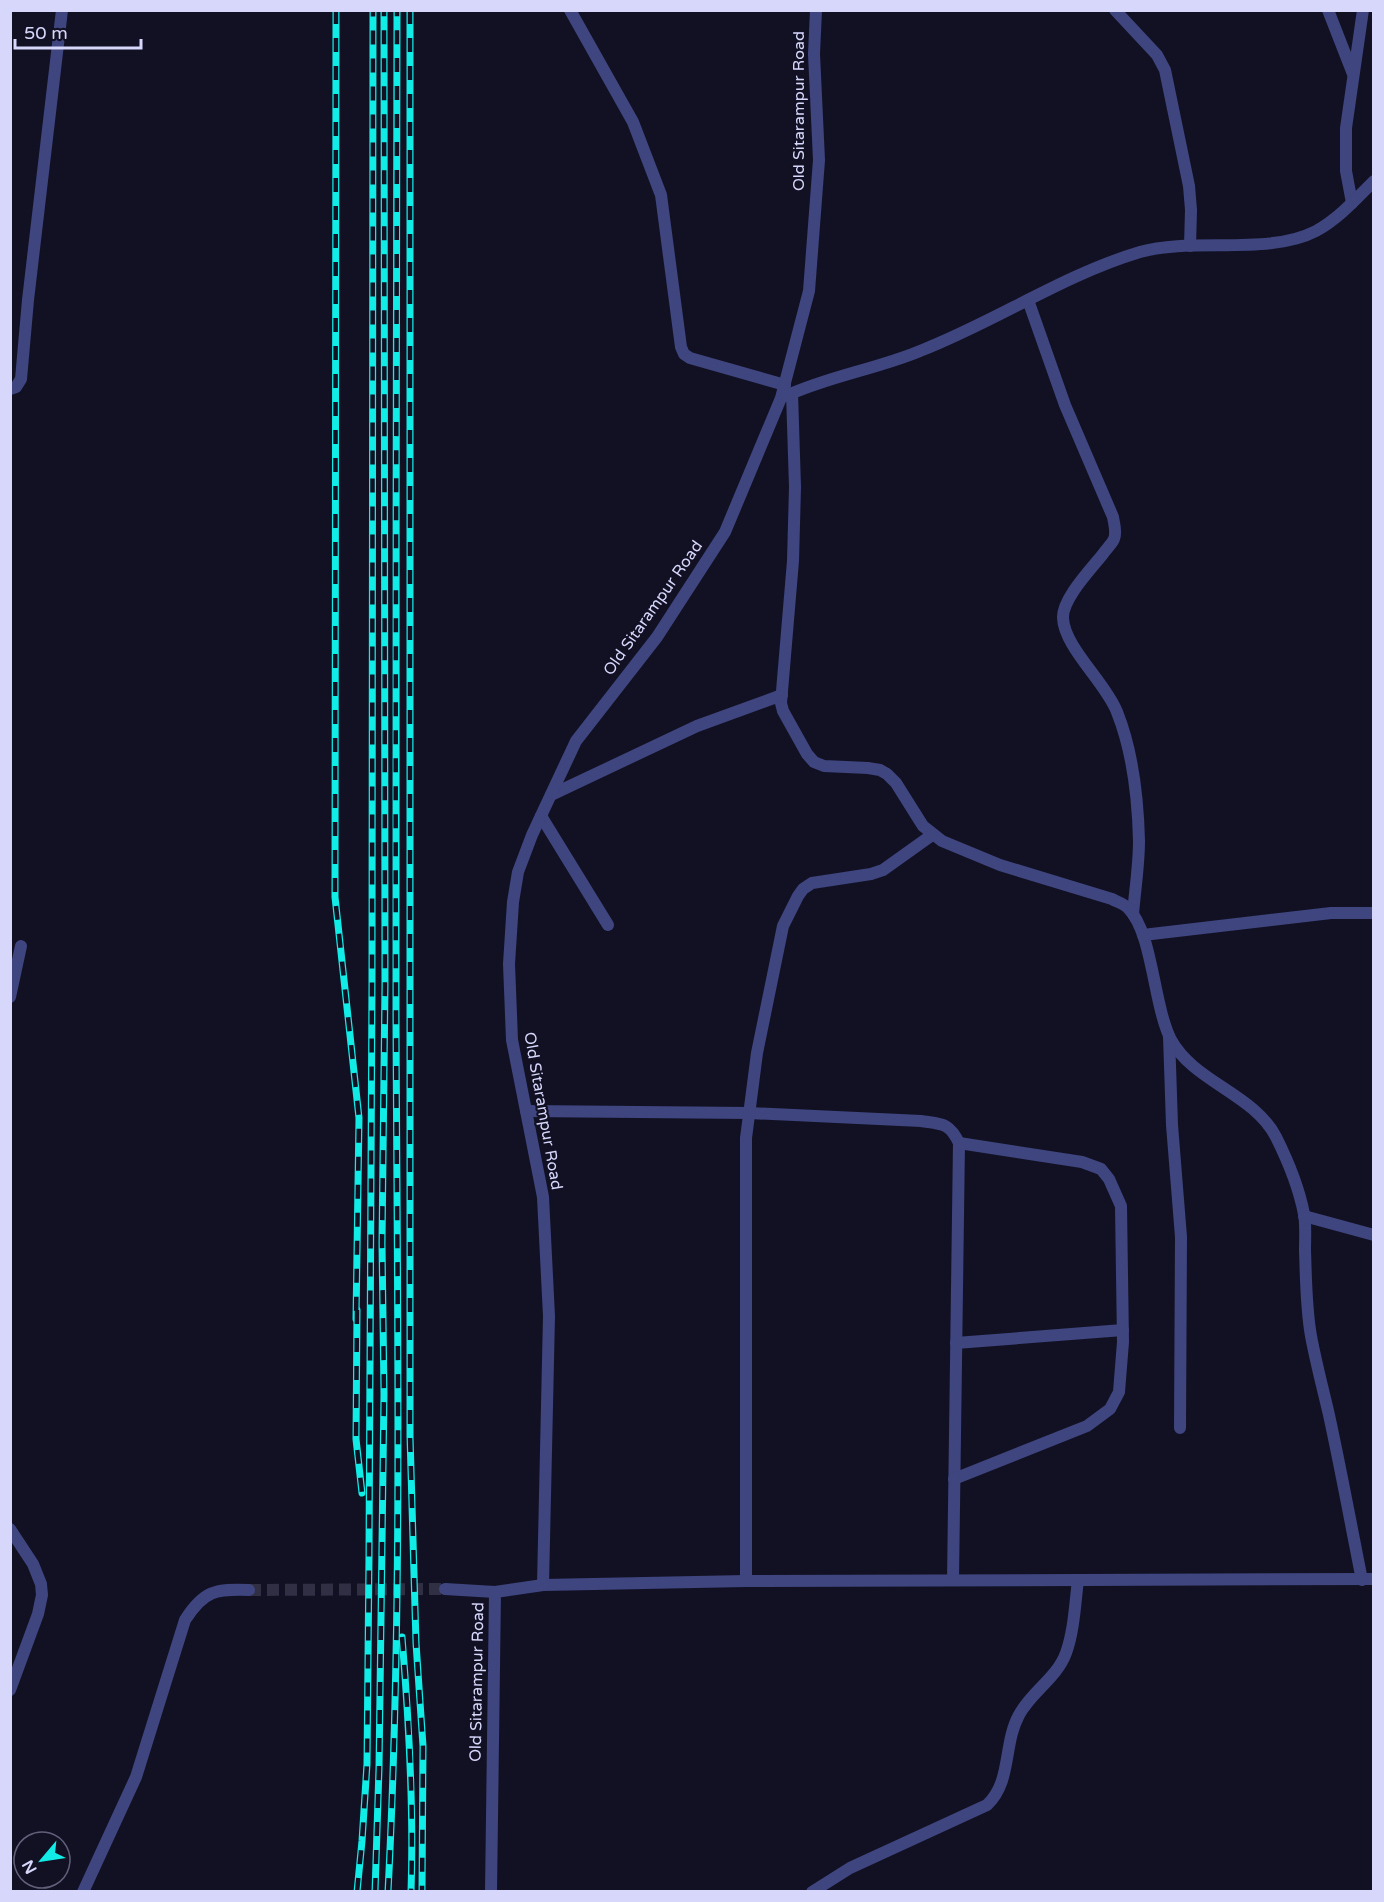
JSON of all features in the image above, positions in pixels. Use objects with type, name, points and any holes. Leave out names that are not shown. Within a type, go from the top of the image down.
[{"type":"street","points":[[10,389],[15,387],[21,379],[62,10]]},
{"type":"street","points":[[570,10],[633,122],[661,195],[681,348],[684,354],[786,392],[920,351],[1084,274],[1141,252],[1167,247],[1282,242],[1302,237],[1317,231],[1339,215],[1374,181]]},
{"type":"street","name":"Old Sitarampur Road","points":[[491,1892],[495,1592],[543,1585],[549,1316],[543,1197],[512,1040],[509,964],[513,902],[518,872],[576,741],[657,637],[725,532],[786,392],[809,291],[819,160],[814,54],[816,10]]},
{"type":"street","points":[[1115,10],[1157,55],[1166,70],[1189,186],[1190,246]]},
{"type":"street","points":[[1328,10],[1354,75]]},
{"type":"street","points":[[1352,203],[1345,152],[1346,128],[1363,10]]},
{"type":"street","points":[[1028,300],[1065,405],[1113,517],[1114,540],[1064,607],[1063,619],[1065,631],[1071,642],[1107,692],[1117,711],[1127,744],[1135,791],[1139,843],[1133,914]]},
{"type":"street","points":[[543,1585],[746,1581],[1368,1580],[1311,1337],[1306,1284],[1304,1216],[1284,1155],[1267,1122],[1254,1109],[1179,1052],[1163,1020],[1143,935],[1133,914],[1126,905],[1112,899],[999,865],[942,841],[932,835],[914,814],[896,783],[886,774],[868,768],[824,766],[814,762],[807,754],[783,711],[782,695],[795,487],[786,392]]},
{"type":"street","points":[[551,795],[697,726],[782,695]]},
{"type":"street","points":[[541,816],[608,925]]},
{"type":"street","points":[[746,1581],[746,1138],[757,1053],[783,926],[798,896],[812,883],[883,870],[932,835]]},
{"type":"street","points":[[1143,935],[1331,913],[1374,913]]},
{"type":"street","points":[[10,997],[21,946]]},
{"type":"street","points":[[1169,1034],[1172,1125],[1181,1237],[1180,1428]]},
{"type":"street","points":[[526,1111],[749,1113],[921,1121],[943,1124],[953,1130],[959,1143],[953,1580]]},
{"type":"street","points":[[954,1479],[1088,1426],[1110,1409],[1119,1392],[1122,1330],[1121,1206],[1109,1179],[1101,1169],[1082,1162],[959,1143]]},
{"type":"street","points":[[1304,1216],[1374,1236]]},
{"type":"street","points":[[956,1343],[1122,1330]]},
{"type":"street","points":[[10,1528],[33,1564],[42,1584],[42,1595],[38,1614],[10,1690]]},
{"type":"street","points":[[812,1892],[850,1868],[987,1805],[996,1796],[1003,1782],[1018,1715],[1058,1668],[1065,1655],[1070,1639],[1078,1580]]},
{"type":"street","points":[[83,1892],[136,1777],[185,1620],[196,1603],[208,1595],[228,1589],[249,1590]]},
{"type":"street","points":[[446,1589],[495,1592]]},
{"type":"tunnel","points":[[249,1590],[445,1589]]},
{"type":"railway","points":[[336,10],[335,897],[359,1118],[356,1319]]},
{"type":"railway","points":[[357,1892],[367,1764],[369,1556],[373,10]]},
{"type":"railway","points":[[375,1892],[384,1394],[382,1243],[385,985],[384,10]]},
{"type":"railway","points":[[388,1892],[396,1672],[398,1452],[397,10]]},
{"type":"railway","points":[[410,10],[410,1436],[416,1643],[423,1746],[422,1892]]},
{"type":"railway","points":[[357,1310],[356,1439],[362,1493]]},
{"type":"railway","points":[[402,1637],[410,1764],[411,1892]]}]
